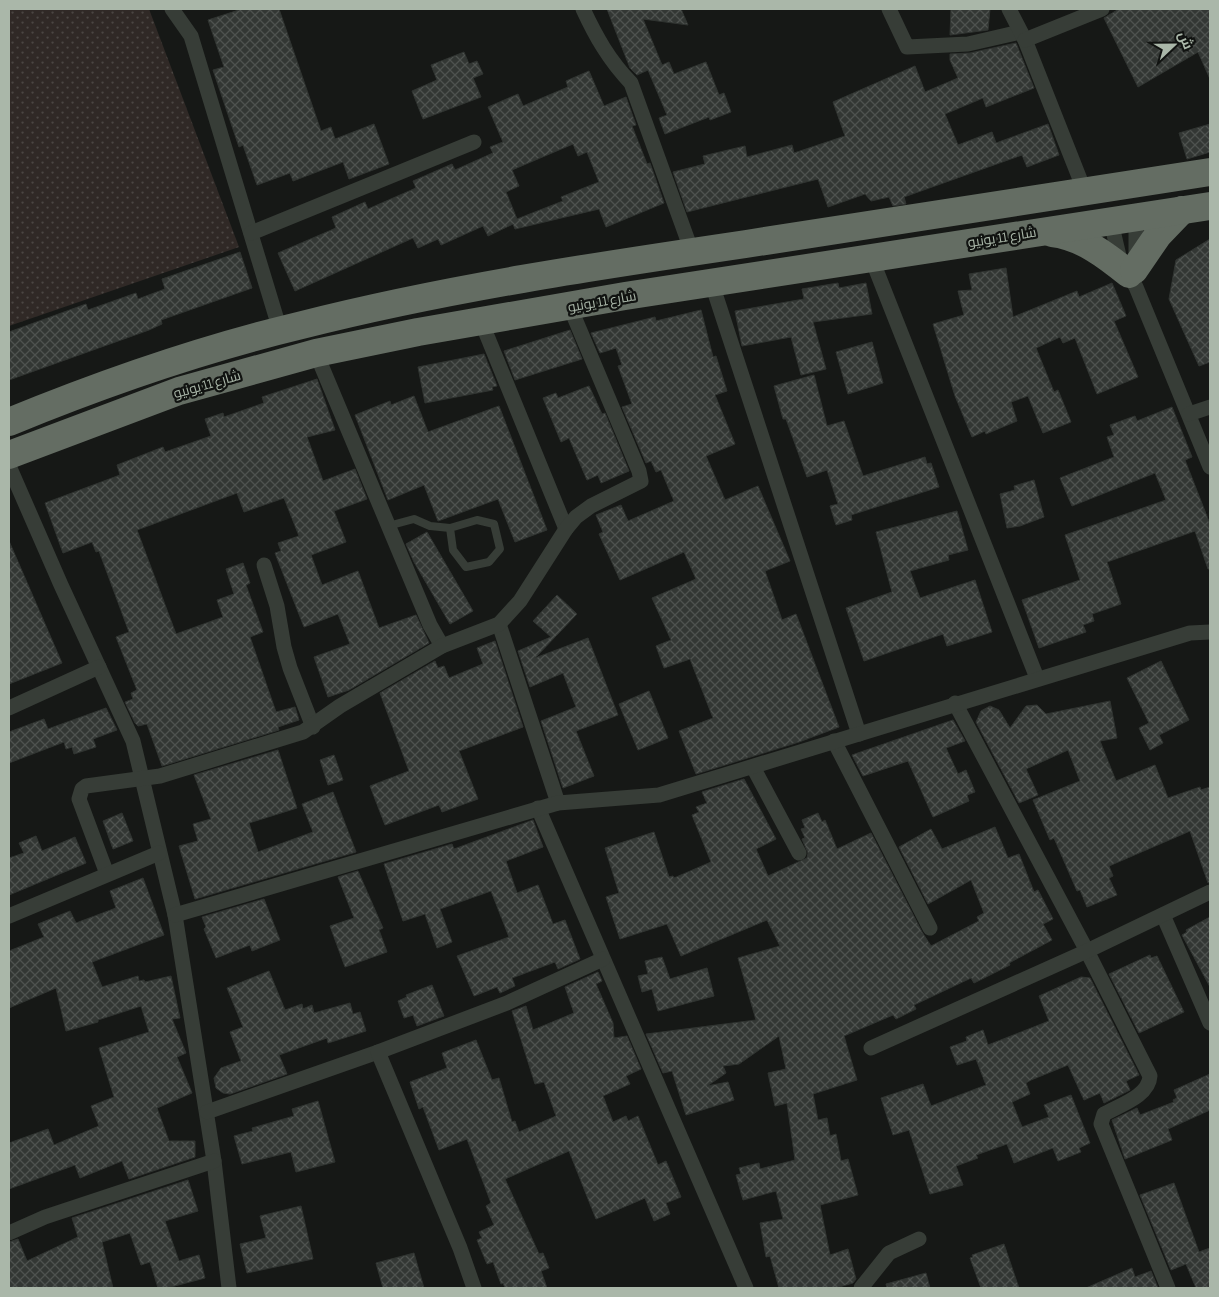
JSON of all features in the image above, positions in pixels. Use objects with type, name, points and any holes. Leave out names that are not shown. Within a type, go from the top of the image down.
[{"type":"highway","points":[[9,422],[96,386],[280,330],[406,301],[617,263],[1210,172]]},
{"type":"highway","name":"شارع 11 يونيو","points":[[9,455],[179,391],[316,354],[418,332],[625,296],[1210,206]]},
{"type":"highway","points":[[1038,232],[1062,234],[1086,244],[1132,274],[1158,235],[1182,210]]},
{"type":"highway","points":[[617,263],[625,296]]},
{"type":"street","points":[[172,9],[191,36],[280,330]]},
{"type":"street","points":[[583,9],[600,46],[614,66],[630,83],[641,105],[692,252]]},
{"type":"street","points":[[888,9],[907,47],[968,44],[1022,36],[1102,9]]},
{"type":"street","points":[[1009,9],[1022,36],[1085,192]]},
{"type":"street","points":[[251,233],[474,142]]},
{"type":"street","points":[[1124,220],[1120,260],[1132,274],[1210,467]]},
{"type":"street","points":[[1124,220],[1137,252],[1132,274]]},
{"type":"street","points":[[871,257],[1037,678]]},
{"type":"street","points":[[712,284],[859,734]]},
{"type":"street","points":[[108,874],[79,799],[79,792],[86,786],[160,776],[313,727],[340,706],[442,646],[499,624],[520,601],[566,529],[591,506],[640,481],[639,471],[570,307]]},
{"type":"street","points":[[481,321],[566,529]]},
{"type":"street","points":[[316,354],[430,625],[442,646]]},
{"type":"street","points":[[1189,414],[1210,407]]},
{"type":"street","points":[[9,466],[133,740],[175,915],[214,1160],[229,1288]]},
{"type":"street","points":[[264,565],[277,606],[284,647],[313,727]]},
{"type":"street","points":[[499,624],[558,803]]},
{"type":"street","points":[[175,915],[558,803],[659,795],[1037,678],[1190,633],[1210,632]]},
{"type":"street","points":[[9,708],[99,667]]},
{"type":"street","points":[[955,704],[1087,951],[1150,1076],[1149,1085],[1144,1091],[1104,1114],[1101,1124],[1168,1288]]},
{"type":"street","points":[[834,741],[930,928]]},
{"type":"street","points":[[753,767],[799,853]]},
{"type":"street","points":[[538,808],[746,1288]]},
{"type":"street","points":[[9,916],[159,853]]},
{"type":"street","points":[[871,1048],[1087,951],[1210,892]]},
{"type":"street","points":[[1163,914],[1210,1023]]},
{"type":"street","points":[[206,1112],[378,1052],[507,1003],[603,959]]},
{"type":"street","points":[[378,1052],[460,1248],[474,1288]]},
{"type":"street","points":[[9,1233],[45,1218],[214,1160]]},
{"type":"street","points":[[861,1288],[889,1254],[919,1239]]},
{"type":"lane","points":[[388,526],[414,519],[430,526],[450,528],[477,520],[494,524],[500,549],[489,562],[466,567],[453,550],[450,528]]},
{"type":"shaded area","points":[[9,9],[149,9],[239,247],[9,326]]},
{"type":"building","points":[[242,9],[279,9],[321,131],[331,127],[335,139],[374,124],[389,164],[349,179],[343,162],[293,181],[290,173],[257,185],[243,145],[239,147],[213,70],[224,67],[208,20]]},
{"type":"building","points":[[607,9],[681,9],[688,25],[643,19],[662,65],[669,62],[674,74],[706,62],[719,95],[724,93],[731,112],[710,120],[709,117],[665,134],[659,118],[667,115],[648,70],[637,75],[630,68]]},
{"type":"building","points":[[951,9],[990,9],[988,30],[950,35]]},
{"type":"building","points":[[1119,9],[1210,9],[1210,79],[1198,52],[1138,87],[1104,18]]},
{"type":"building","points":[[1016,43],[1034,88],[986,107],[983,98],[945,114],[958,145],[992,132],[996,143],[1048,124],[1059,155],[1027,167],[1022,155],[904,197],[906,204],[893,206],[889,197],[871,201],[865,194],[828,207],[818,179],[687,212],[673,172],[705,164],[703,156],[745,146],[747,157],[792,145],[794,153],[845,136],[833,102],[915,66],[925,92],[958,78],[950,60],[950,54],[970,53]]},
{"type":"building","points":[[464,52],[469,64],[477,61],[483,74],[473,78],[481,97],[423,119],[412,91],[437,80],[431,65]]},
{"type":"building","points":[[589,71],[604,106],[626,97],[636,125],[632,126],[647,164],[650,163],[664,203],[606,227],[599,209],[515,229],[513,224],[488,236],[483,226],[441,245],[438,239],[418,248],[413,238],[295,291],[278,253],[336,228],[332,217],[365,202],[368,209],[416,188],[413,181],[452,164],[455,170],[493,153],[490,147],[503,142],[488,107],[518,94],[523,106],[568,87],[566,81]],"holes":[[[573,144],[578,156],[587,152],[599,182],[561,197],[563,201],[517,219],[506,192],[519,186],[512,170]]]},
{"type":"building","points":[[1210,124],[1210,152],[1187,159],[1179,133]]},
{"type":"building","points":[[1210,239],[1210,362],[1199,366],[1169,299],[1176,260]]},
{"type":"building","points":[[240,252],[252,288],[161,320],[162,324],[149,330],[9,380],[9,332],[86,304],[88,310],[136,293],[138,299],[165,289],[162,279]]},
{"type":"building","points":[[1006,268],[1013,317],[1077,291],[1079,297],[1112,283],[1126,316],[1114,321],[1138,377],[1097,394],[1075,338],[1063,343],[1060,337],[1036,348],[1054,392],[1058,390],[1071,422],[1043,433],[1028,396],[1011,402],[1017,421],[986,434],[985,431],[972,437],[955,396],[933,324],[964,315],[958,291],[972,290],[969,274]]},
{"type":"building","points":[[838,283],[839,288],[866,283],[872,314],[813,322],[826,369],[801,375],[791,337],[742,346],[735,311],[804,299],[802,289]]},
{"type":"building","points":[[701,310],[713,357],[716,356],[727,391],[715,395],[735,444],[706,456],[725,500],[758,486],[790,561],[765,571],[782,620],[796,614],[839,727],[799,742],[696,774],[679,731],[713,718],[690,659],[664,668],[656,646],[671,640],[652,598],[696,579],[684,552],[620,580],[599,534],[603,532],[596,515],[621,505],[628,521],[674,501],[661,470],[656,472],[651,461],[646,463],[622,407],[632,404],[618,366],[622,365],[616,348],[600,353],[591,333],[655,317],[656,321]]},
{"type":"building","points":[[570,330],[582,359],[515,380],[504,351]]},
{"type":"building","points":[[872,342],[883,383],[848,394],[836,352]]},
{"type":"building","points":[[484,354],[497,386],[492,387],[493,390],[425,403],[418,367]]},
{"type":"building","points":[[814,375],[827,426],[844,421],[863,476],[925,457],[927,464],[931,463],[939,487],[851,515],[852,520],[836,525],[830,506],[838,504],[827,470],[807,477],[786,419],[783,419],[774,386]]},
{"type":"building","points":[[317,379],[335,430],[307,437],[323,481],[355,469],[367,499],[334,511],[346,542],[311,555],[322,585],[358,571],[379,628],[416,615],[429,643],[349,690],[328,697],[314,657],[350,644],[338,614],[304,627],[275,553],[281,551],[278,543],[299,536],[284,498],[244,512],[237,493],[137,530],[176,634],[223,617],[217,600],[234,594],[226,569],[243,563],[250,583],[246,585],[263,632],[250,637],[276,712],[295,707],[299,720],[278,727],[279,730],[162,766],[147,724],[138,726],[135,723],[125,702],[133,699],[131,693],[137,690],[116,637],[129,632],[99,551],[96,552],[92,542],[63,553],[45,503],[120,475],[117,465],[163,447],[165,452],[211,436],[205,419],[223,413],[224,417],[264,403],[262,397]]},
{"type":"building","points":[[589,386],[602,414],[605,413],[629,471],[601,483],[598,475],[587,480],[569,438],[561,442],[543,398],[556,393],[558,398]]},
{"type":"building","points":[[414,396],[428,432],[499,406],[547,530],[515,542],[498,499],[438,521],[424,485],[388,500],[355,415],[390,401],[391,405]]},
{"type":"building","points":[[1172,407],[1192,457],[1185,460],[1210,524],[1210,569],[1208,569],[1195,531],[1107,562],[1121,604],[1092,614],[1094,621],[1083,625],[1086,632],[1039,648],[1022,600],[1080,580],[1065,535],[1166,500],[1155,473],[1072,506],[1060,478],[1114,457],[1107,437],[1114,435],[1110,425],[1135,416],[1137,421]]},
{"type":"building","points":[[1034,480],[1044,517],[1020,526],[1007,528],[1000,494],[1015,490],[1014,486]]},
{"type":"building","points":[[957,511],[968,550],[948,555],[949,560],[910,571],[920,598],[975,580],[992,632],[947,646],[943,634],[864,661],[846,608],[892,592],[876,532]]},
{"type":"building","points":[[427,532],[473,611],[450,624],[414,562],[406,544]]},
{"type":"building","points":[[9,541],[62,663],[9,684]]},
{"type":"building","points":[[557,595],[577,614],[535,658],[588,638],[618,715],[576,731],[594,776],[563,788],[541,721],[576,707],[563,673],[530,687],[518,651],[551,637],[533,621]]},
{"type":"building","points":[[495,641],[523,727],[459,751],[478,799],[442,812],[439,805],[385,825],[370,786],[409,771],[380,693],[435,661],[438,668],[444,666],[449,678],[483,664],[477,648]]},
{"type":"building","points":[[1161,661],[1189,720],[1159,735],[1163,743],[1150,750],[1139,728],[1149,723],[1127,678]]},
{"type":"building","points":[[649,691],[668,738],[638,750],[619,704]]},
{"type":"building","points":[[1110,701],[1117,738],[1100,741],[1116,781],[1155,765],[1168,798],[1200,787],[1201,790],[1210,787],[1210,882],[1208,883],[1190,831],[1109,866],[1113,876],[1109,878],[1117,895],[1087,907],[1080,890],[1077,891],[1054,838],[1050,840],[1033,800],[1080,781],[1068,750],[1026,769],[1038,795],[1019,803],[976,722],[981,711],[990,706],[999,710],[1010,728],[1026,706],[1037,705],[1046,714]]},
{"type":"building","points":[[106,708],[117,730],[93,739],[96,747],[74,754],[72,747],[66,749],[64,742],[9,763],[9,732],[44,719],[48,729]]},
{"type":"building","points":[[953,720],[965,741],[946,748],[958,774],[966,770],[975,792],[967,795],[969,801],[933,817],[908,761],[863,776],[852,755]]},
{"type":"building","points":[[278,750],[297,808],[249,823],[258,852],[313,832],[302,804],[333,792],[356,852],[195,899],[179,846],[198,841],[193,824],[211,819],[194,775]]},
{"type":"building","points":[[334,755],[343,780],[328,785],[320,760]]},
{"type":"building","points":[[744,779],[776,839],[756,849],[768,876],[807,858],[808,853],[802,839],[805,838],[801,829],[805,828],[802,820],[818,813],[822,822],[825,820],[837,849],[871,833],[931,946],[979,921],[977,917],[984,913],[971,880],[928,904],[899,847],[931,829],[942,849],[995,827],[1008,858],[1019,854],[1034,892],[1038,890],[1053,919],[1043,924],[1052,940],[1009,963],[1010,965],[974,983],[971,978],[914,1005],[916,1009],[896,1019],[893,1015],[844,1036],[857,1080],[813,1094],[818,1120],[827,1118],[830,1136],[836,1134],[841,1161],[848,1159],[858,1195],[820,1205],[830,1255],[848,1249],[856,1279],[853,1283],[836,1288],[779,1288],[770,1256],[766,1257],[760,1223],[783,1219],[776,1191],[743,1200],[736,1175],[741,1174],[739,1168],[759,1163],[760,1169],[795,1160],[787,1103],[775,1106],[768,1073],[786,1069],[779,1036],[739,1064],[723,1066],[726,1073],[707,1086],[728,1082],[734,1100],[686,1115],[672,1071],[663,1073],[646,1034],[756,1020],[738,958],[780,946],[767,920],[681,956],[667,924],[620,939],[606,897],[619,893],[605,848],[654,832],[669,877],[673,876],[674,878],[711,862],[692,815],[699,812],[696,807],[707,803],[702,792]]},
{"type":"building","points":[[122,813],[133,841],[113,849],[103,821]]},
{"type":"building","points":[[533,820],[543,847],[506,861],[517,893],[538,885],[553,924],[565,920],[580,959],[558,969],[555,962],[512,978],[515,986],[500,993],[497,987],[474,996],[457,956],[509,937],[491,891],[440,909],[452,942],[437,948],[425,914],[403,921],[384,864],[452,844],[454,849]]},
{"type":"building","points":[[36,836],[42,851],[75,837],[86,863],[9,895],[9,858],[24,853],[19,843]]},
{"type":"building","points":[[358,871],[383,928],[379,930],[387,952],[345,967],[330,926],[354,918],[338,877]]},
{"type":"building","points":[[143,878],[164,935],[92,962],[102,987],[138,976],[139,981],[144,980],[145,982],[171,976],[180,1018],[172,1019],[186,1053],[177,1057],[192,1093],[157,1108],[169,1141],[195,1141],[195,1157],[129,1179],[122,1161],[80,1178],[75,1165],[9,1189],[9,1143],[48,1129],[54,1145],[99,1126],[91,1106],[114,1097],[99,1048],[149,1032],[141,1006],[98,1020],[98,1022],[66,1031],[56,988],[9,1008],[9,951],[44,937],[38,924],[70,911],[76,923],[116,908],[110,891]]},
{"type":"building","points":[[264,899],[280,940],[252,951],[250,945],[216,958],[204,929],[206,927],[202,917]]},
{"type":"building","points":[[1210,917],[1210,987],[1182,935],[1187,932],[1186,930]]},
{"type":"building","points":[[1150,955],[1151,958],[1157,956],[1184,1012],[1139,1033],[1109,974]]},
{"type":"building","points":[[662,957],[670,979],[707,968],[714,996],[658,1011],[652,989],[642,992],[638,976],[648,974],[645,961]]},
{"type":"building","points":[[269,971],[285,1010],[302,1004],[303,1009],[312,1005],[314,1013],[350,1003],[353,1014],[360,1012],[366,1031],[328,1043],[327,1038],[279,1055],[287,1074],[230,1094],[223,1093],[216,1088],[214,1078],[221,1068],[241,1061],[230,1032],[243,1027],[227,988]]},
{"type":"building","points":[[598,972],[602,981],[596,984],[613,1023],[614,1038],[627,1036],[641,1069],[626,1076],[630,1084],[603,1096],[613,1122],[626,1116],[628,1121],[638,1116],[658,1165],[666,1161],[681,1197],[666,1203],[670,1214],[654,1221],[645,1198],[596,1219],[569,1151],[505,1179],[539,1254],[543,1253],[549,1268],[541,1271],[547,1288],[505,1288],[503,1283],[501,1284],[493,1262],[487,1264],[477,1240],[482,1238],[479,1232],[494,1225],[486,1206],[491,1203],[467,1139],[439,1150],[423,1107],[419,1109],[410,1082],[447,1068],[442,1053],[476,1040],[492,1080],[499,1078],[512,1122],[515,1121],[519,1132],[556,1116],[544,1082],[535,1084],[512,1011],[526,1006],[533,1030],[574,1013],[565,987]]},
{"type":"building","points":[[1081,977],[1090,978],[1139,1075],[1126,1081],[1130,1090],[1104,1103],[1100,1093],[1084,1100],[1068,1065],[1031,1080],[1026,1083],[1030,1094],[1012,1102],[1022,1127],[1049,1117],[1044,1105],[1071,1095],[1090,1143],[1079,1148],[1081,1152],[1058,1161],[1053,1148],[1014,1163],[1007,1144],[976,1155],[978,1158],[956,1166],[963,1185],[930,1194],[909,1130],[893,1135],[881,1098],[923,1084],[931,1106],[986,1085],[976,1059],[957,1065],[950,1047],[967,1041],[966,1037],[983,1030],[988,1045],[1049,1021],[1039,996]]},
{"type":"building","points":[[432,985],[444,1016],[417,1026],[413,1015],[404,1018],[398,1001],[407,997],[406,995]]},
{"type":"building","points":[[1210,1074],[1210,1110],[1168,1129],[1172,1140],[1125,1159],[1112,1120],[1137,1108],[1140,1115],[1174,1102],[1173,1100],[1177,1098],[1174,1090]]},
{"type":"building","points":[[318,1101],[335,1162],[296,1172],[291,1152],[242,1164],[234,1136],[253,1131],[252,1128],[294,1116],[292,1109]]},
{"type":"building","points":[[188,1180],[198,1211],[165,1221],[179,1261],[199,1255],[205,1278],[167,1288],[158,1288],[150,1262],[141,1265],[130,1233],[102,1242],[113,1288],[9,1288],[9,1242],[18,1239],[27,1261],[78,1237],[72,1218]]},
{"type":"building","points":[[1174,1183],[1199,1252],[1210,1248],[1210,1288],[1196,1288],[1186,1264],[1171,1270],[1140,1195]]},
{"type":"building","points":[[301,1206],[313,1259],[247,1273],[240,1244],[266,1238],[260,1216]]},
{"type":"building","points":[[1004,1244],[1019,1288],[981,1288],[970,1258],[973,1257],[972,1255]]},
{"type":"building","points":[[414,1253],[424,1288],[383,1288],[376,1263]]},
{"type":"building","points":[[1132,1268],[1135,1277],[1151,1271],[1158,1288],[1086,1288]]},
{"type":"building","points":[[926,1273],[930,1288],[887,1288],[886,1284]]}]
